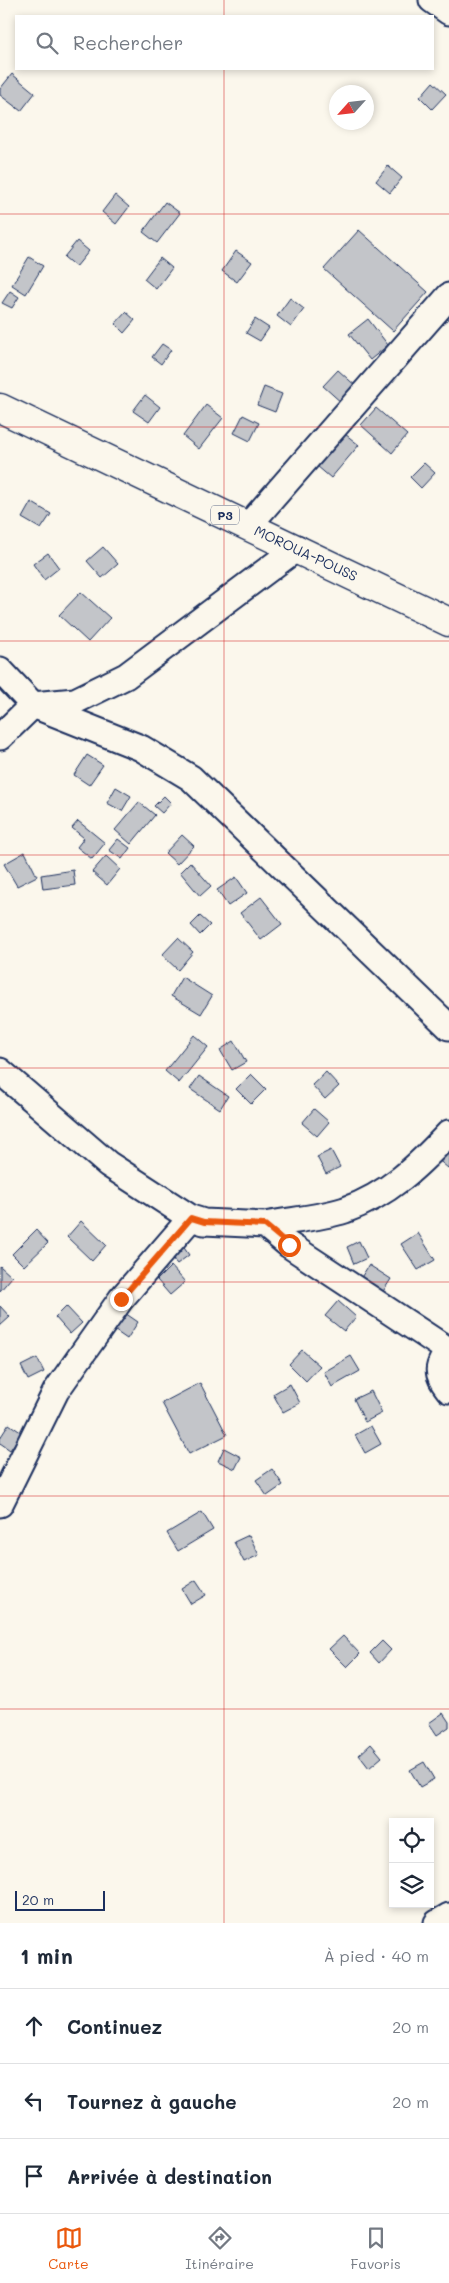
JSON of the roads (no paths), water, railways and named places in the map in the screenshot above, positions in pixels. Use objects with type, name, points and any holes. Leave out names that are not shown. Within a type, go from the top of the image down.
[{"type":"main road","name":"MOROUA-POUSS","points":[[0,408],[449,622]]},
{"type":"street","points":[[432,0],[449,12]]},
{"type":"street","points":[[449,297],[449,303]]},
{"type":"street","points":[[248,526],[449,297]]},
{"type":"street","points":[[0,737],[33,705],[75,701],[126,676],[297,548]]},
{"type":"street","points":[[0,670],[33,705],[141,748],[191,778],[449,1027]]},
{"type":"street","points":[[0,1071],[108,1164],[191,1218],[204,1222],[265,1225],[344,1210],[385,1191],[421,1163],[449,1133]]},
{"type":"street","points":[[0,1504],[56,1391],[121,1299],[191,1218]]},
{"type":"street","points":[[265,1225],[289,1245],[449,1350],[439,1365],[439,1377],[449,1390]]},
{"type":"street","points":[[437,1923],[449,1916]]}]
